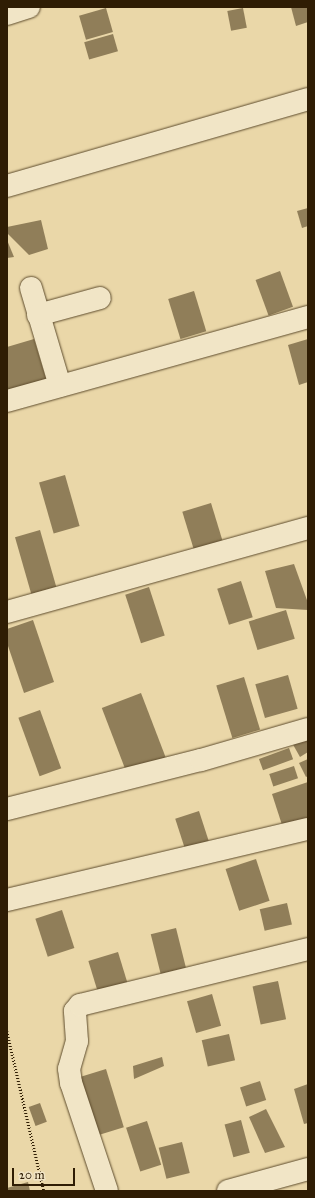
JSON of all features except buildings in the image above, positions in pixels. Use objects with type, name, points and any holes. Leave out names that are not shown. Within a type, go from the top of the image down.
[{"type":"street","points":[[7,14],[29,7]]},
{"type":"street","points":[[7,186],[308,99]]},
{"type":"street","points":[[31,288],[60,386]]},
{"type":"street","points":[[38,315],[100,298]]},
{"type":"street","points":[[7,401],[308,316]]},
{"type":"street","points":[[7,612],[308,528]]},
{"type":"street","points":[[7,809],[201,760],[308,729]]},
{"type":"street","points":[[7,900],[308,829]]},
{"type":"street","points":[[107,1191],[71,1083],[69,1069],[76,1041],[75,1011],[80,1005],[308,949]]},
{"type":"street","points":[[228,1191],[308,1169]]},
{"type":"path","points":[[7,1031],[44,1191]]}]
